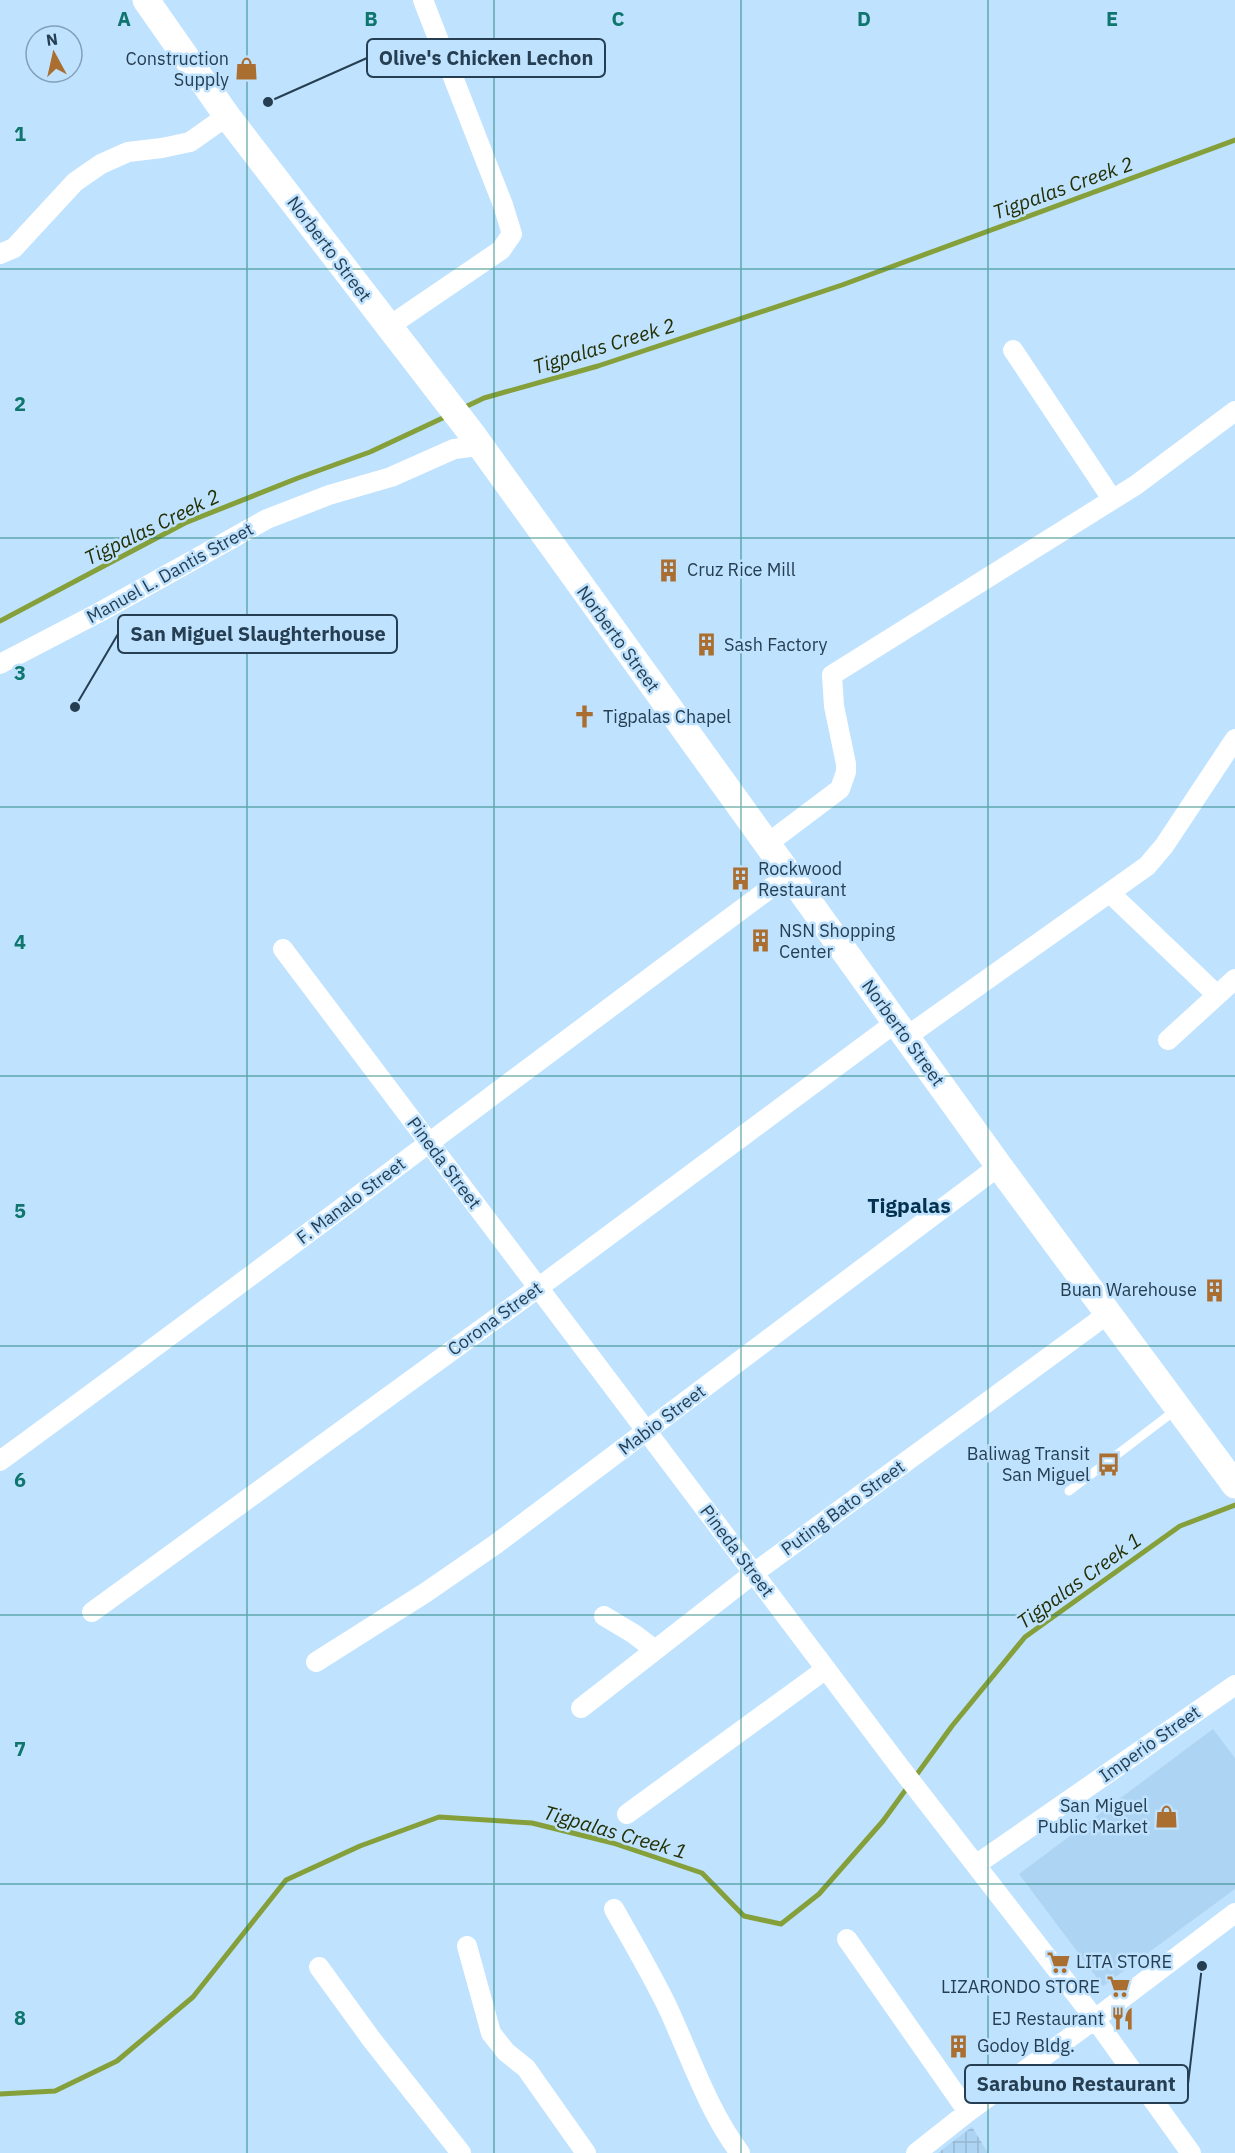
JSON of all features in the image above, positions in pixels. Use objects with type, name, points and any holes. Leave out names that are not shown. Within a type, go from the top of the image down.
[{"type":"main road","name":"Norberto Street","points":[[146,0],[227,116],[476,440],[900,1030],[1234,1483]]},
{"type":"street","points":[[388,327],[501,250],[512,234],[503,205],[423,0]]},
{"type":"street","points":[[0,254],[14,248],[75,182],[101,164],[128,152],[190,142],[227,116]]},
{"type":"street","points":[[1013,350],[1112,499]]},
{"type":"street","points":[[767,844],[840,789],[846,772],[846,764],[834,706],[832,675],[1136,485],[1235,411]]},
{"type":"street","name":"Manuel L. Dantis Street","points":[[0,664],[100,612],[267,519],[328,495],[391,477],[476,440]]},
{"type":"street","name":"Corona Street","points":[[92,1612],[538,1288],[900,1030],[1110,893],[1147,866],[1164,846],[1235,739]]},
{"type":"street","name":"F. Manalo Street","points":[[0,1461],[216,1303],[428,1142],[788,875]]},
{"type":"street","points":[[1110,893],[1217,995]]},
{"type":"street","name":"Pineda Street","points":[[283,949],[899,1766],[1095,2019],[1191,2153]]},
{"type":"street","points":[[1168,1040],[1235,979]]},
{"type":"street","name":"Mabio Street","points":[[316,1662],[425,1593],[496,1544],[999,1166]]},
{"type":"street","name":"Puting Bato Street","points":[[581,1708],[754,1574],[1109,1314]]},
{"type":"street","points":[[604,1616],[655,1650]]},
{"type":"street","points":[[627,1814],[826,1669]]},
{"type":"street","name":"Imperio Street","points":[[977,1864],[1234,1686]]},
{"type":"street","points":[[614,1909],[666,2004],[692,2065],[728,2137],[740,2153]]},
{"type":"street","points":[[916,2153],[1235,1913]]},
{"type":"street","points":[[847,1939],[968,2112]]},
{"type":"street","points":[[467,1946],[491,2033],[506,2052],[526,2068],[586,2153]]},
{"type":"street","points":[[319,1967],[372,2040],[461,2153]]},
{"type":"lane","points":[[1069,1491],[1178,1409]]},
{"type":"shaded area","name":"San Miguel Public Market","points":[[1213,1729],[1235,1758],[1235,1889],[1103,1986],[1019,1874]]},
{"type":"shaded area","points":[[972,2127],[988,2153],[938,2153]]},
{"type":"waterway","name":"Tigpalas Creek 2","points":[[463,408],[484,398],[598,366],[842,285],[1235,140]]},
{"type":"waterway","name":"Tigpalas Creek 2","points":[[0,621],[185,523],[370,452],[447,416]]},
{"type":"waterway","name":"Tigpalas Creek 1","points":[[0,2094],[55,2091],[117,2061],[193,1997],[286,1880],[360,1846],[439,1817],[532,1823],[613,1843],[702,1873],[744,1916],[781,1924],[819,1894],[883,1821],[952,1726],[1025,1637],[1180,1526],[1235,1505]]},
{"type":"place","name":"Construction Supply","points":[[247,69]]},
{"type":"place","name":"Olive's Chicken Lechon","points":[[268,102]]},
{"type":"place","name":"Cruz Rice Mill","points":[[669,570]]},
{"type":"place","name":"Sash Factory","points":[[706,645]]},
{"type":"place","name":"San Miguel Slaughterhouse","points":[[75,707]]},
{"type":"place","name":"Tigpalas Chapel","points":[[585,717]]},
{"type":"place","name":"Rockwood Restaurant","points":[[740,879]]},
{"type":"place","name":"NSN Shopping Center","points":[[761,941]]},
{"type":"place","name":"Buan Warehouse","points":[[1215,1290]]},
{"type":"place","name":"Baliwag Transit San Miguel","points":[[1108,1464]]},
{"type":"place","name":"San Miguel Public Market","points":[[1166,1816]]},
{"type":"place","name":"LITA STORE","points":[[1058,1962]]},
{"type":"place","name":"Sarabuno Restaurant","points":[[1202,1966]]},
{"type":"place","name":"LIZARONDO STORE","points":[[1118,1987]]},
{"type":"place","name":"EJ Restaurant","points":[[1122,2019]]},
{"type":"place","name":"Godoy Bldg.","points":[[959,2046]]},
{"type":"district","name":"Tigpalas","points":[[909,1206]]}]
